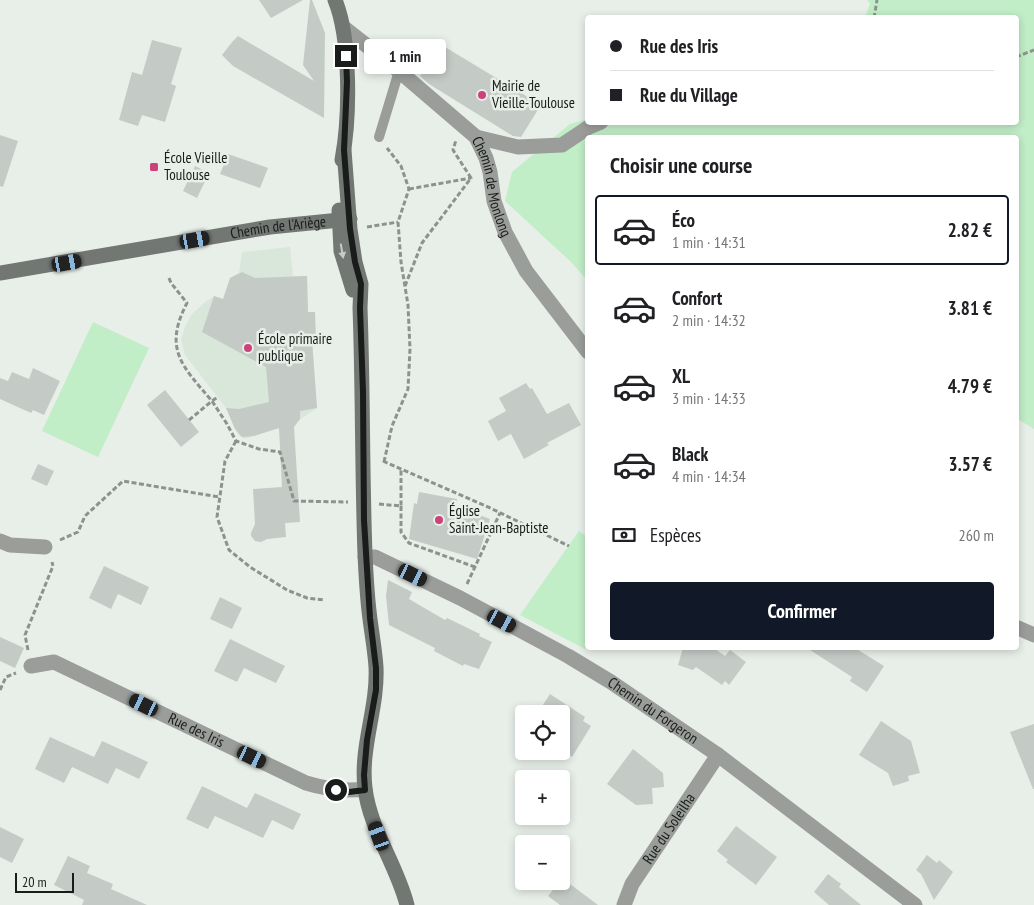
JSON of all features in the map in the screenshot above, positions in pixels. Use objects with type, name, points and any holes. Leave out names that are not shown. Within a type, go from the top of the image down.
[{"type":"street","points":[[335,0],[343,27],[347,82],[344,150],[339,179],[344,219],[341,251],[360,308],[365,557],[376,668],[376,690],[367,740],[364,775],[360,790],[403,888],[407,905]]},
{"type":"street","name":"Chemin de Monlong","points":[[343,27],[399,71],[476,137],[486,158],[494,201],[509,240],[526,271],[585,348]]},
{"type":"street","points":[[476,137],[518,147],[562,146],[594,125]]},
{"type":"street","name":"Chemin de l'Ariège","points":[[0,273],[270,227],[344,219]]},
{"type":"street","points":[[0,541],[10,544],[45,546]]},
{"type":"street","name":"Chemin du Forgeron","points":[[365,557],[375,557],[460,598],[568,656],[610,682],[718,755],[915,905]]},
{"type":"street","points":[[1019,628],[1034,635]]},
{"type":"street","name":"Rue des Iris","points":[[31,666],[54,662],[306,783],[349,792],[360,790]]},
{"type":"street","name":"Rue du Soleilha","points":[[624,905],[632,884],[718,755]]},
{"type":"lane","points":[[379,137],[399,71]]},
{"type":"path","points":[[874,15],[877,0]]},
{"type":"path","points":[[1019,56],[1034,50]]},
{"type":"path","points":[[471,178],[453,150],[456,137],[476,137]]},
{"type":"path","points":[[393,156],[401,166],[409,189],[398,222],[401,262],[408,305],[410,349],[408,389],[392,426],[384,462],[500,513],[569,546]]},
{"type":"path","points":[[409,189],[471,178]]},
{"type":"path","points":[[405,286],[422,243],[471,178]]},
{"type":"path","points":[[369,227],[398,222]]},
{"type":"path","points":[[169,278],[187,303],[179,319],[175,342],[180,362],[212,401],[236,441],[259,449],[280,452],[294,501],[363,502]]},
{"type":"path","points":[[189,420],[218,397]]},
{"type":"path","points":[[236,441],[225,461],[217,517],[230,550],[250,567],[287,590],[306,598],[324,600]]},
{"type":"path","points":[[400,470],[401,532],[409,543],[475,567]]},
{"type":"path","points":[[78,532],[85,516],[123,481],[220,497]]},
{"type":"path","points":[[380,504],[401,506]]},
{"type":"path","points":[[460,598],[500,513]]},
{"type":"path","points":[[25,635],[53,566],[45,546]]},
{"type":"path","points":[[0,690],[6,677]]},
{"type":"shaded area","name":"École primaire publique","points":[[290,247],[293,276],[307,276],[308,312],[316,340],[312,341],[317,408],[286,429],[274,429],[245,439],[238,435],[226,408],[185,355],[181,340],[185,326],[192,314],[214,296],[223,299],[228,290],[230,278],[239,273],[242,252]]},
{"type":"green space","points":[[867,0],[1034,0],[1034,429],[1019,420],[1019,135],[585,135],[585,278],[571,262],[505,201],[512,172],[570,124],[585,120],[585,125],[1019,125],[1019,15],[866,15],[870,4]]},
{"type":"green space","points":[[93,322],[149,348],[98,457],[42,431]]},
{"type":"green space","points":[[579,531],[585,536],[585,649],[520,615]]},
{"type":"building","points":[[259,0],[303,0],[271,18]]},
{"type":"building","points":[[310,0],[312,0],[325,33],[324,118],[233,66],[222,55],[238,36],[314,81],[303,65]]},
{"type":"building","points":[[152,40],[182,48],[171,84],[176,86],[165,122],[142,115],[138,126],[119,120],[132,72],[142,75]]},
{"type":"building","points":[[440,44],[541,105],[521,137],[513,136],[429,84],[420,76]]},
{"type":"building","points":[[0,135],[18,141],[3,187],[0,186]]},
{"type":"building","points":[[228,154],[268,168],[260,188],[220,174]]},
{"type":"building","points":[[195,166],[209,173],[197,198],[183,191]]},
{"type":"building","name":"École primaire publique","points":[[242,272],[255,278],[307,276],[308,312],[315,312],[316,340],[312,340],[317,408],[300,411],[300,419],[294,427],[300,522],[285,523],[286,537],[267,539],[261,542],[255,541],[251,536],[255,524],[253,489],[282,487],[279,428],[254,436],[242,437],[235,429],[226,408],[239,409],[269,402],[266,367],[202,332],[214,296],[223,299],[230,278]]},
{"type":"building","points":[[33,368],[60,381],[44,415],[33,410],[31,413],[0,399],[0,378],[8,381],[12,372],[29,379]]},
{"type":"building","points":[[526,383],[530,389],[532,388],[547,414],[569,403],[581,425],[547,443],[549,445],[524,459],[511,434],[498,441],[488,421],[506,411],[499,398]]},
{"type":"building","points":[[165,390],[199,432],[181,447],[147,405]]},
{"type":"building","points":[[38,464],[54,471],[47,486],[31,479]]},
{"type":"building","name":"Église Saint-Jean-Baptiste","points":[[419,492],[457,499],[456,506],[490,519],[477,559],[409,539],[414,503],[417,504]]},
{"type":"building","points":[[104,566],[149,587],[141,605],[118,594],[111,609],[89,598]]},
{"type":"building","points":[[388,580],[412,592],[409,599],[445,620],[447,618],[492,642],[479,669],[464,664],[463,666],[434,651],[435,648],[389,625],[386,596]]},
{"type":"building","points":[[220,597],[242,608],[232,629],[210,619]]},
{"type":"building","points":[[0,637],[24,648],[15,668],[0,661]]},
{"type":"building","points":[[230,639],[285,666],[276,683],[244,668],[237,682],[214,671]]},
{"type":"building","points":[[682,650],[716,650],[725,656],[730,650],[746,662],[729,685],[725,681],[722,685],[696,667],[693,670],[678,665]]},
{"type":"building","points":[[810,650],[858,650],[884,666],[867,692],[850,681],[852,677]]},
{"type":"building","points":[[550,694],[567,705],[543,705]]},
{"type":"building","points":[[570,707],[585,717],[583,721],[591,726],[572,757],[570,756]]},
{"type":"building","points":[[881,721],[911,741],[920,773],[908,776],[909,781],[893,786],[888,773],[859,755]]},
{"type":"building","points":[[1034,724],[1034,789],[1033,789],[1010,732]]},
{"type":"building","points":[[50,737],[94,757],[102,741],[148,762],[139,779],[116,768],[108,784],[72,767],[64,783],[35,769]]},
{"type":"building","points":[[633,749],[663,773],[664,787],[652,788],[653,804],[636,805],[607,784]]},
{"type":"building","points":[[202,786],[247,808],[255,793],[301,814],[293,830],[272,820],[263,838],[215,816],[208,829],[186,819]]},
{"type":"building","points":[[736,826],[777,857],[756,885],[726,862],[728,860],[717,851]]},
{"type":"building","points":[[0,827],[24,839],[12,863],[0,857]]},
{"type":"building","points":[[927,855],[937,863],[939,860],[953,872],[934,900],[921,874],[916,870]]},
{"type":"building","points":[[68,856],[90,866],[87,873],[113,884],[111,889],[147,905],[82,905],[84,900],[54,885]]},
{"type":"building","points":[[828,874],[841,884],[839,887],[861,905],[829,905],[814,892]]},
{"type":"building","points":[[570,884],[598,905],[560,905],[548,896],[553,890],[570,890]]},
{"type":"place","name":"Mairie de Vieille-Toulouse","points":[[482,95]]},
{"type":"place","name":"École Vieille Toulouse","points":[[154,167]]},
{"type":"place","name":"École primaire publique","points":[[248,348]]},
{"type":"place","name":"Église Saint-Jean-Baptiste","points":[[439,520]]},
{"type":"route","points":[[336,790],[349,792],[365,790],[364,775],[367,740],[376,690],[376,668],[365,557],[362,456],[361,284],[355,262],[350,229],[344,150],[347,82],[346,56]]}]
